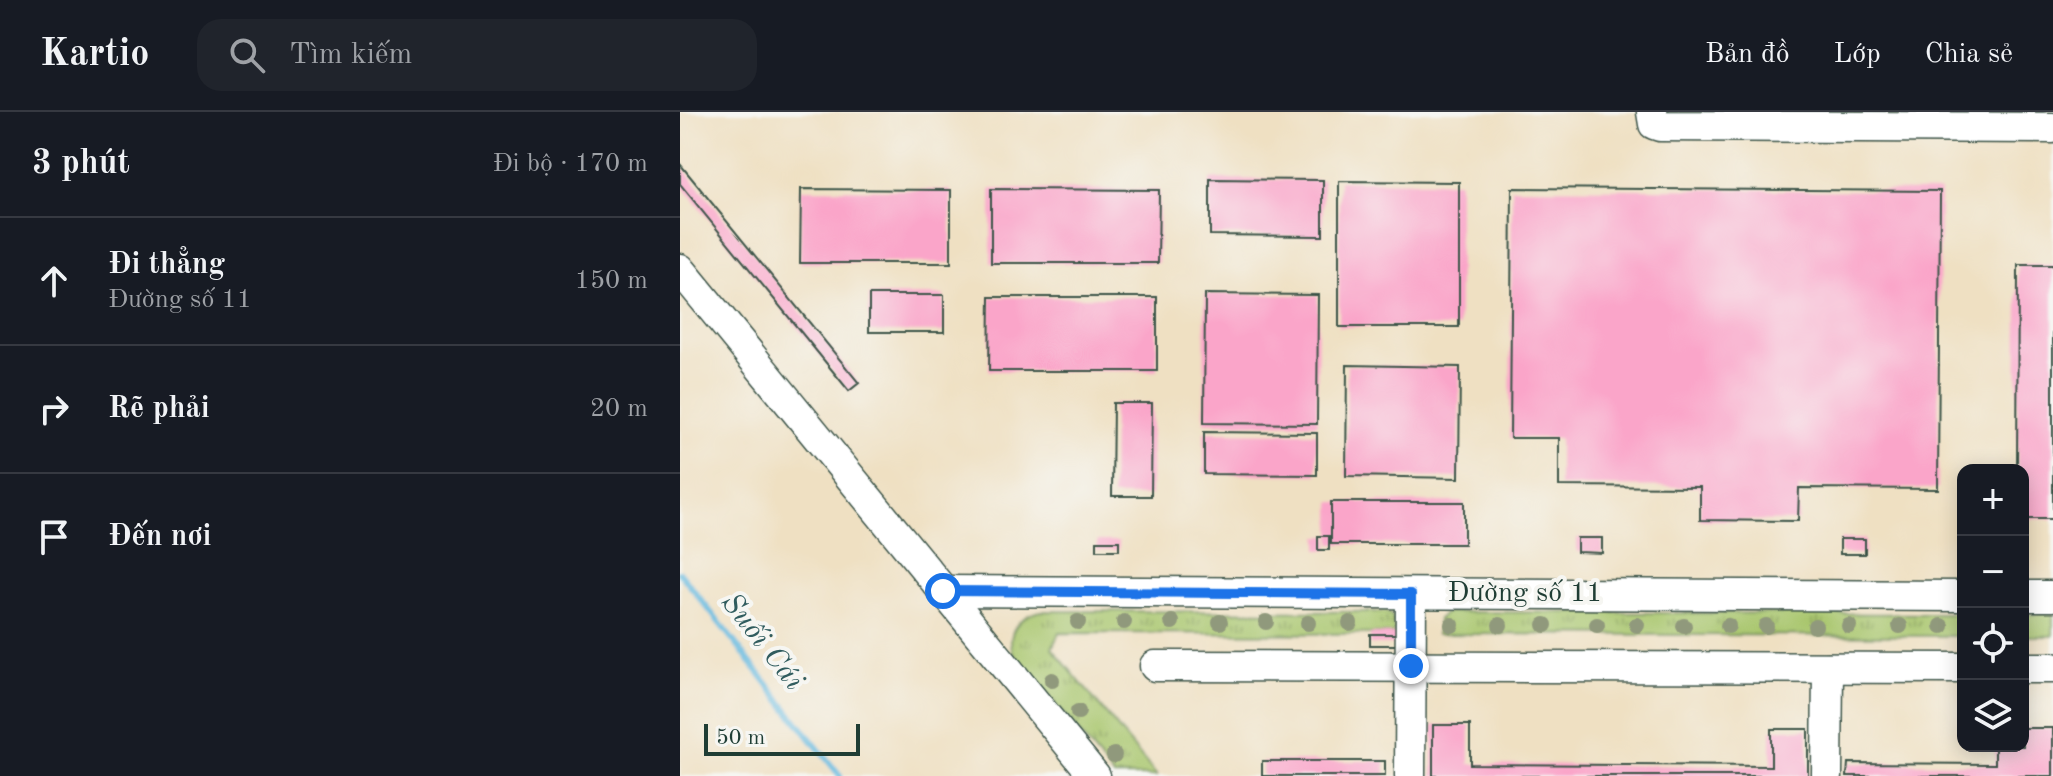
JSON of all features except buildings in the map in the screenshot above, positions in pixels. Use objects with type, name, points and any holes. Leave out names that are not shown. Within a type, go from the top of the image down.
[{"type":"street","points":[[1652,112],[1654,124],[1660,126],[2053,128]]},
{"type":"street","points":[[680,269],[1095,776]]},
{"type":"street","name":"Đường số 11","points":[[943,591],[1957,596]]},
{"type":"street","points":[[1410,776],[1411,594]]},
{"type":"street","points":[[2029,596],[2053,596]]},
{"type":"street","points":[[1155,666],[1957,668]]},
{"type":"street","points":[[1827,776],[1828,668]]},
{"type":"street","points":[[2029,668],[2053,668]]},
{"type":"green space","points":[[1041,611],[1385,612],[1393,618],[1394,634],[1059,633],[1052,648],[1157,776],[1114,776],[1013,653],[1011,638],[1016,626],[1026,616]]},
{"type":"green space","points":[[1447,612],[1957,614],[1957,636],[1437,634],[1438,619]]},
{"type":"green space","points":[[2029,614],[2053,614],[2053,636],[2029,636]]},
{"type":"waterway","name":"Suối Cái","points":[[680,573],[840,776]]},
{"type":"route","points":[[943,591],[1411,594],[1411,666]]}]
